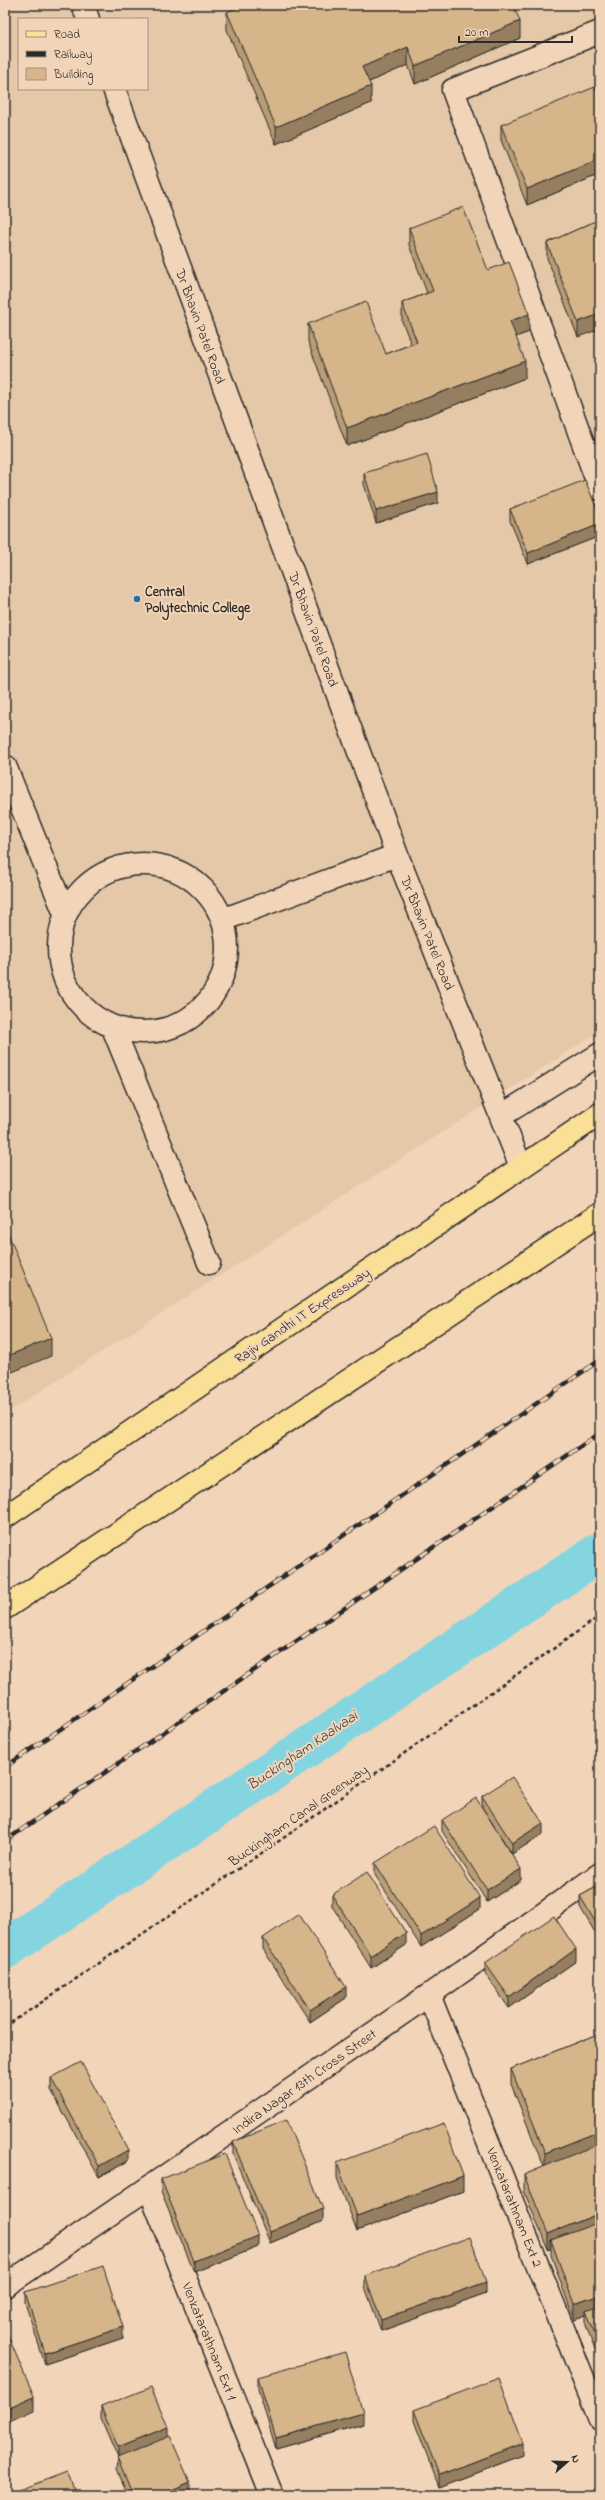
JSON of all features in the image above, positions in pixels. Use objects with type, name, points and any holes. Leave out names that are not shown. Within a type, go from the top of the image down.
[{"type":"main road","name":"Rajiv Gandhi IT Expressway","points":[[5,1517],[600,1114]]},
{"type":"main road","points":[[5,1608],[600,1214]]},
{"type":"street","points":[[83,5],[88,18]]},
{"type":"street","points":[[600,32],[453,90],[600,489]]},
{"type":"street","name":"Dr Bhavin Patel Road","points":[[114,90],[397,855],[521,1167]]},
{"type":"street","points":[[5,766],[65,914]]},
{"type":"street","points":[[222,920],[397,855]]},
{"type":"street","points":[[145,864],[170,868],[192,880],[210,898],[222,920],[228,947],[223,974],[212,998],[192,1018],[167,1030],[140,1033],[113,1028],[90,1015],[71,994],[61,968],[59,941],[65,914],[79,893],[97,877],[120,866],[145,864]]},
{"type":"street","points":[[113,1028],[209,1263]]},
{"type":"street","points":[[501,1116],[600,1054]]},
{"type":"street","name":"Indira Nagar 13th Cross Street","points":[[5,2286],[429,1995],[600,1874]]},
{"type":"street","name":"Venkatarathnam Ext 2","points":[[429,1995],[600,2420]]},
{"type":"street","name":"Venkatarathnam Ext 1","points":[[149,2188],[272,2495]]},
{"type":"path","name":"Buckingham Canal Greenway","points":[[5,2027],[272,1846],[600,1616]]},
{"type":"shaded area","points":[[5,5],[600,5],[600,1031],[5,1414]]},
{"type":"building","points":[[243,5],[513,5],[520,21],[415,66],[408,47],[362,67],[371,86],[276,127],[227,12]]},
{"type":"building","points":[[595,87],[600,100],[600,159],[527,189],[501,125]]},
{"type":"building","points":[[463,207],[488,270],[509,262],[529,314],[510,321],[525,361],[347,428],[308,324],[366,302],[386,354],[417,342],[402,303],[433,291],[409,228]]},
{"type":"building","points":[[600,219],[600,314],[578,322],[547,243]]},
{"type":"building","points":[[427,454],[438,492],[376,511],[364,473]]},
{"type":"building","points":[[585,480],[600,516],[600,524],[528,553],[510,509]]},
{"type":"building","points":[[5,1226],[51,1338],[5,1357]]},
{"type":"building","points":[[512,1777],[543,1823],[512,1843],[482,1796]]},
{"type":"building","points":[[476,1798],[521,1869],[487,1890],[442,1820]]},
{"type":"building","points":[[434,1826],[480,1898],[421,1936],[375,1863]]},
{"type":"building","points":[[367,1872],[406,1933],[371,1956],[332,1895]]},
{"type":"building","points":[[600,1885],[600,1930],[580,1896]]},
{"type":"building","points":[[299,1914],[346,1987],[310,2010],[263,1938]]},
{"type":"building","points":[[554,1916],[576,1949],[509,1997],[485,1963]]},
{"type":"building","points":[[600,2033],[600,2131],[545,2153],[511,2069]]},
{"type":"building","points":[[81,2062],[128,2150],[99,2166],[51,2078]]},
{"type":"building","points":[[286,2120],[323,2209],[270,2232],[233,2142]]},
{"type":"building","points":[[444,2123],[463,2176],[357,2216],[337,2163]]},
{"type":"building","points":[[600,2143],[600,2213],[548,2234],[524,2175]]},
{"type":"building","points":[[225,2154],[258,2236],[194,2261],[161,2179]]},
{"type":"building","points":[[600,2222],[600,2295],[574,2304],[551,2240]]},
{"type":"building","points":[[470,2237],[486,2282],[381,2320],[365,2276]]},
{"type":"building","points":[[103,2266],[123,2327],[45,2353],[25,2292]]},
{"type":"building","points":[[600,2306],[600,2347],[586,2311]]},
{"type":"building","points":[[5,2329],[34,2396],[5,2409]]},
{"type":"building","points":[[345,2352],[363,2413],[276,2438],[258,2377]]},
{"type":"building","points":[[499,2378],[523,2443],[439,2475],[414,2410]]},
{"type":"building","points":[[151,2387],[168,2427],[118,2447],[101,2407]]},
{"type":"building","points":[[170,2436],[190,2482],[160,2495],[133,2495],[117,2458]]},
{"type":"building","points":[[67,2472],[76,2495],[5,2495]]},
{"type":"waterway","name":"Buckingham Kaalvaai","points":[[5,1949],[600,1552]]},
{"type":"railway","points":[[5,1767],[600,1360]]},
{"type":"railway","points":[[5,1841],[600,1433]]},
{"type":"place","name":"Central Polytechnic College","points":[[137,599]]}]
